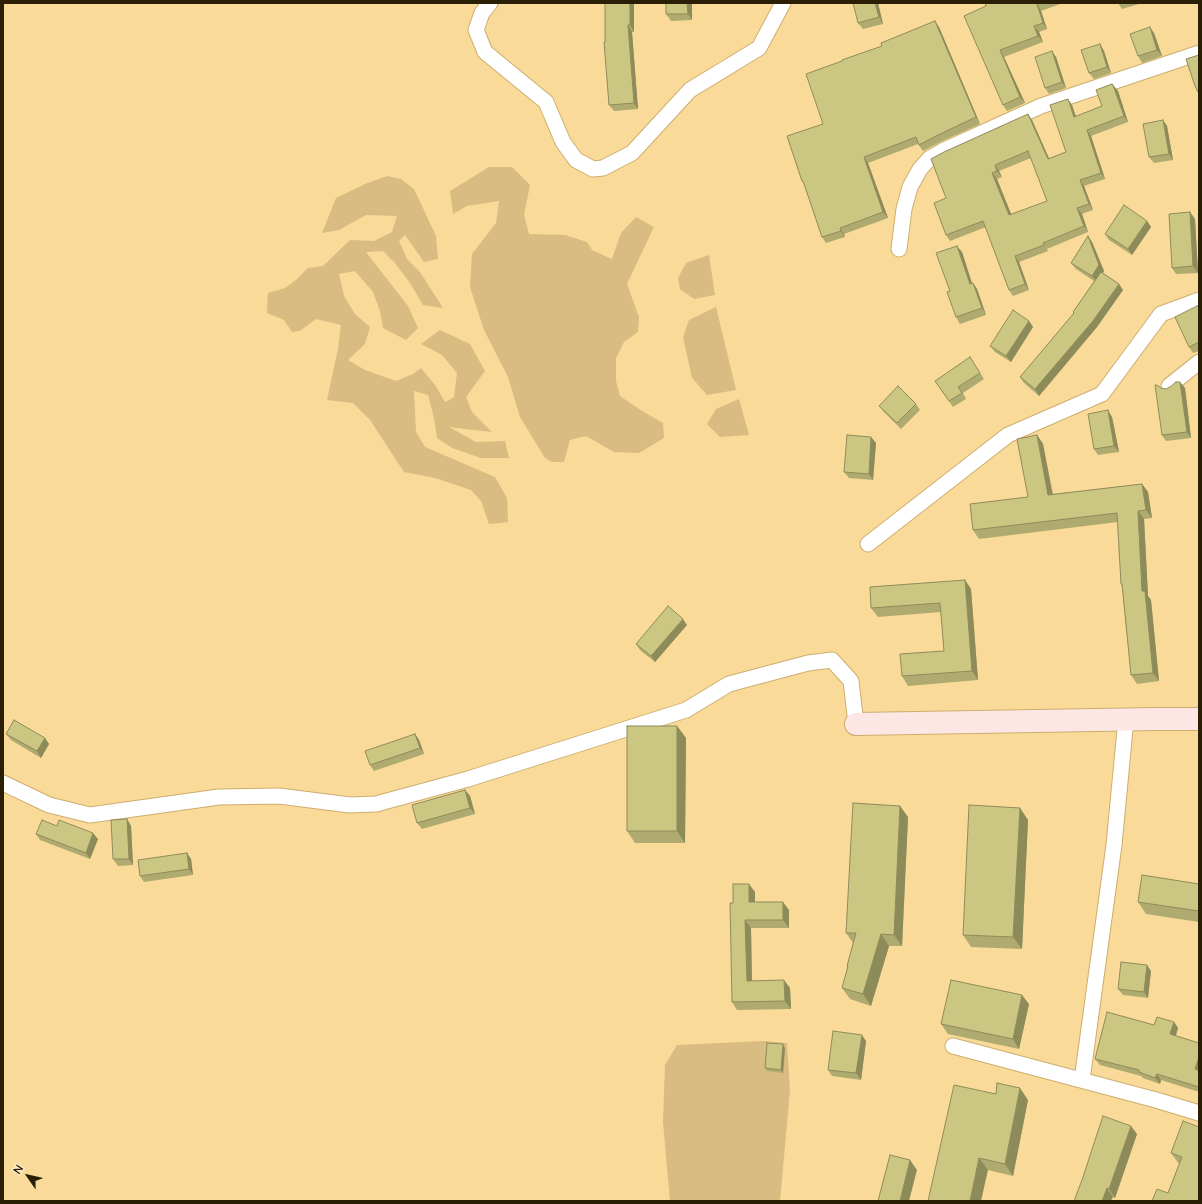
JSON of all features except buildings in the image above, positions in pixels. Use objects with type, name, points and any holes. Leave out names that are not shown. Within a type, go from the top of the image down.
[{"type":"main road","points":[[856,724],[1199,719]]},
{"type":"street","points":[[490,3],[482,13],[476,30],[485,52],[546,102],[563,142],[576,160],[593,169],[603,168],[632,153],[690,90],[759,48],[783,3]]},
{"type":"street","points":[[900,249],[904,209],[910,187],[920,169],[930,158],[944,150],[1041,106],[1199,53]]},
{"type":"street","points":[[868,544],[1008,435],[1102,394],[1161,314],[1199,300]]},
{"type":"street","points":[[1169,386],[1199,362]]},
{"type":"street","points":[[3,783],[49,805],[90,815],[219,797],[279,796],[350,805],[376,804],[468,779],[686,710],[729,684],[808,663],[832,660],[851,681],[856,724]]},
{"type":"street","points":[[1082,1080],[1114,845],[1126,719]]},
{"type":"street","points":[[953,1046],[1156,1100],[1199,1113]]},
{"type":"shaded area","points":[[489,167],[512,167],[530,185],[524,215],[529,234],[565,235],[587,242],[592,250],[612,259],[621,233],[636,217],[654,227],[627,284],[639,317],[638,332],[624,342],[616,358],[616,381],[620,396],[663,423],[664,438],[639,453],[614,452],[586,436],[570,440],[564,462],[552,462],[545,458],[520,417],[508,377],[484,330],[470,287],[472,254],[496,223],[499,201],[467,206],[453,214],[450,191]]},
{"type":"shaded area","points":[[387,176],[401,179],[414,189],[436,236],[438,259],[424,262],[405,235],[399,241],[407,259],[420,272],[443,308],[423,305],[410,283],[395,263],[383,251],[366,252],[408,306],[418,328],[406,340],[383,328],[380,311],[373,292],[355,271],[339,274],[344,296],[355,314],[370,327],[365,344],[348,360],[365,370],[396,381],[413,374],[421,368],[435,385],[445,402],[454,397],[457,373],[442,355],[421,344],[440,330],[470,344],[485,371],[466,397],[472,412],[492,432],[449,427],[476,442],[505,441],[509,458],[481,458],[452,448],[437,438],[428,395],[414,391],[416,432],[425,447],[495,477],[507,498],[508,522],[489,524],[481,501],[471,490],[435,478],[404,472],[370,420],[353,403],[327,400],[338,349],[341,325],[316,319],[300,331],[292,332],[284,320],[267,313],[268,293],[285,288],[308,268],[323,266],[350,240],[374,241],[392,232],[397,216],[366,215],[339,230],[322,233],[336,198],[365,184]]},
{"type":"shaded area","points":[[709,255],[715,295],[694,299],[680,289],[678,278],[686,263]]},
{"type":"shaded area","points":[[716,307],[736,390],[707,395],[692,378],[683,337],[689,320]]},
{"type":"shaded area","points":[[739,399],[749,435],[720,437],[707,424],[716,409]]},
{"type":"shaded area","points":[[764,1041],[787,1043],[790,1090],[780,1201],[670,1201],[663,1122],[665,1065],[677,1045]]}]
